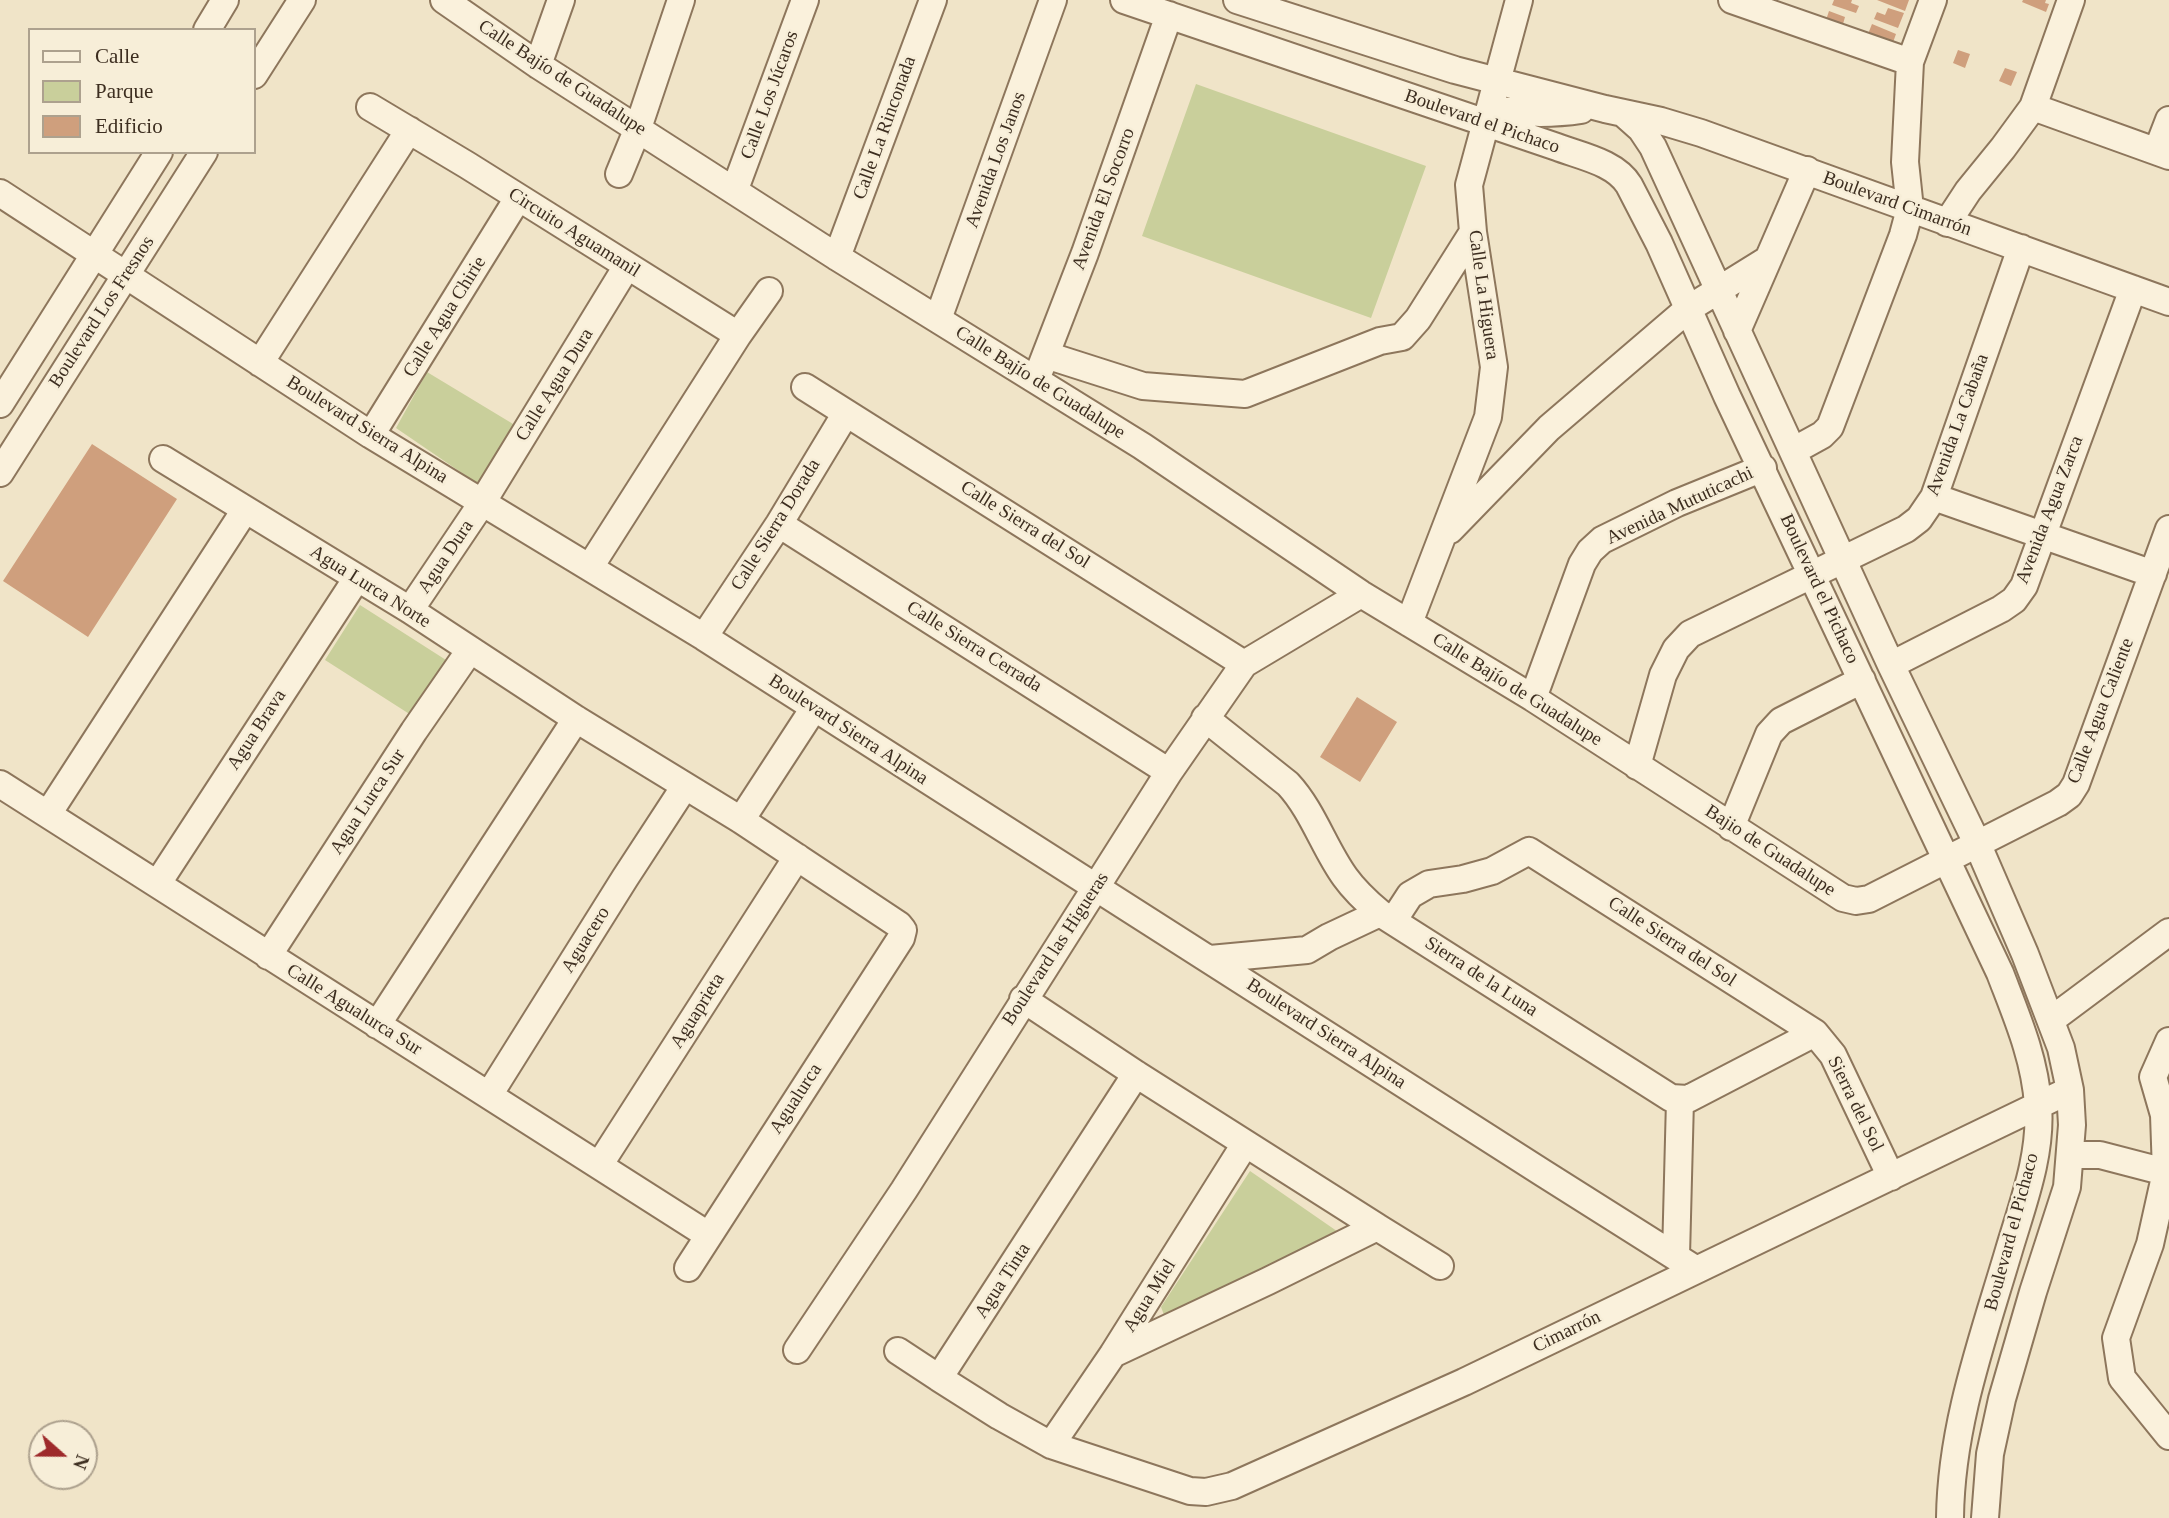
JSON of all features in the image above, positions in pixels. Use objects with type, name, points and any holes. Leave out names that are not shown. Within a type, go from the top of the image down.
[{"type":"street","points":[[208,28],[225,0]]},
{"type":"street","points":[[256,72],[302,0]]},
{"type":"street","name":"Calle Bajío de Guadalupe","points":[[444,0],[538,65],[837,257],[1142,446],[1361,594],[1533,698],[1637,766]]},
{"type":"street","points":[[538,65],[561,0]]},
{"type":"street","points":[[619,174],[638,128],[681,0]]},
{"type":"street","name":"Calle Los Júcaros","points":[[735,190],[805,0]]},
{"type":"street","name":"Calle La Rinconada","points":[[837,257],[933,0]]},
{"type":"street","name":"Avenida Los Janos","points":[[938,319],[1053,0]]},
{"type":"street","name":"Boulevard el Pichaco","points":[[1124,0],[1486,122],[1614,169],[1624,176],[1659,243],[1727,396],[2000,973],[2025,1038],[2033,1068],[2038,1105],[2034,1164],[1972,1371],[1954,1450],[1950,1518]]},
{"type":"street","name":"Boulevard el Pichaco","points":[[1237,0],[1403,54],[1614,111],[1641,129],[1653,147],[1891,665],[1977,843],[2061,1048],[2070,1090],[2073,1125],[2067,1187],[2002,1399],[1990,1454],[1985,1518]]},
{"type":"street","name":"Calle La Higuera","points":[[1409,623],[1488,417],[1494,367],[1473,232],[1469,185],[1519,0]]},
{"type":"street","points":[[1732,0],[1790,10],[1910,62]]},
{"type":"street","points":[[1793,451],[1822,435],[1830,427],[1903,235],[1910,209],[1905,162],[1910,62],[1933,0]]},
{"type":"street","points":[[1947,223],[1968,191],[2033,107],[2071,0]]},
{"type":"street","name":"Avenida El Socorro","points":[[1036,381],[1169,15]]},
{"type":"street","name":"Circuito Aguamanil","points":[[370,107],[738,335]]},
{"type":"street","points":[[2033,107],[2163,153],[2169,120]]},
{"type":"street","points":[[1486,122],[1496,113],[1506,110],[1539,113],[1614,111]]},
{"type":"street","name":"Boulevard Cimarrón","points":[[1614,111],[1661,121],[1807,170],[2169,302]]},
{"type":"street","points":[[260,363],[409,130]]},
{"type":"street","name":"Boulevard Los Fresnos","points":[[0,404],[158,154]]},
{"type":"street","name":"Boulevard Los Fresnos","points":[[0,472],[203,154]]},
{"type":"street","points":[[1737,331],[1807,170]]},
{"type":"street","name":"Boulevard Sierra Alpina","points":[[0,193],[371,435],[704,637],[1498,1145],[1686,1262]]},
{"type":"street","name":"Calle Agua Chirie","points":[[371,435],[519,198]]},
{"type":"street","points":[[1046,355],[1143,386],[1245,394],[1380,341],[1402,337],[1418,319],[1473,232]]},
{"type":"street","name":"Avenida La Cabaña","points":[[1637,766],[1663,675],[1676,649],[1690,634],[1811,574],[1844,561],[1906,529],[1919,519],[1934,497],[2021,248]]},
{"type":"street","points":[[1439,542],[1549,428],[1688,309],[1767,260]]},
{"type":"street","name":"Calle Agua Dura","points":[[482,503],[627,267]]},
{"type":"street","name":"Avenida Agua Zarca","points":[[1891,665],[2001,609],[2014,600],[2024,586],[2133,289]]},
{"type":"street","points":[[590,567],[769,291]]},
{"type":"street","name":"Calle Sierra del Sol","points":[[805,387],[1244,664]]},
{"type":"street","name":"Calle Sierra Dorada","points":[[704,637],[779,524],[846,413]]},
{"type":"street","name":"Agua Lurca Norte","points":[[163,459],[410,610],[576,719],[741,820],[903,930]]},
{"type":"street","name":"Avenida Mututicachi","points":[[1533,698],[1582,564],[1590,551],[1602,540],[1677,503],[1763,468]]},
{"type":"street","points":[[1934,497],[2153,574]]},
{"type":"street","name":"Agua Dura","points":[[410,610],[482,503]]},
{"type":"street","points":[[48,814],[245,510]]},
{"type":"street","name":"Calle Sierra Cerrada","points":[[779,524],[1169,772]]},
{"type":"street","name":"Calle Agua Caliente","points":[[1946,860],[2058,803],[2068,795],[2076,783],[2169,529]]},
{"type":"street","name":"Agua Brava","points":[[158,883],[357,578]]},
{"type":"street","name":"Boulevard las Higueras","points":[[797,1350],[904,1190],[1169,772],[1244,664],[1361,594]]},
{"type":"street","name":"Agua Lurca Sur","points":[[268,956],[414,731],[470,650]]},
{"type":"street","points":[[1731,827],[1769,734],[1781,721],[1862,680]]},
{"type":"street","points":[[741,820],[814,708]]},
{"type":"street","name":"Sierra de la Luna","points":[[1205,718],[1294,790],[1344,876],[1361,896],[1386,917],[1671,1098],[1680,1100]]},
{"type":"street","points":[[377,1025],[576,719]]},
{"type":"street","name":"Bajio de Guadalupe","points":[[1637,766],[1843,898],[1856,901],[1869,899],[1946,860]]},
{"type":"street","name":"Calle Agualurca Sur","points":[[0,784],[708,1235]]},
{"type":"street","name":"Aguacero","points":[[489,1095],[685,786]]},
{"type":"street","name":"Calle Sierra del Sol","points":[[1386,917],[1410,895],[1429,884],[1492,871],[1529,851],[1815,1033]]},
{"type":"street","name":"Aguaprieta","points":[[600,1164],[797,857]]},
{"type":"street","points":[[1210,959],[1307,950],[1329,937],[1386,917]]},
{"type":"street","name":"Agualurca","points":[[688,1268],[901,938],[903,930]]},
{"type":"street","points":[[2051,1020],[2169,932]]},
{"type":"street","points":[[1023,999],[1245,1144],[1440,1266]]},
{"type":"street","points":[[1686,1262],[1680,1100],[1688,1099],[1815,1033]]},
{"type":"street","name":"Sierra del Sol","points":[[1815,1033],[1833,1055],[1891,1177]]},
{"type":"street","points":[[2169,1041],[2153,1077],[2164,1115],[2167,1173],[2150,1244],[2116,1338],[2122,1378],[2169,1436]]},
{"type":"street","name":"Agua Tinta","points":[[939,1378],[1136,1074]]},
{"type":"street","name":"Cimarrón","points":[[1051,1445],[1190,1491],[1206,1493],[1232,1486],[1464,1382],[1686,1262],[1891,1177],[2070,1090]]},
{"type":"street","name":"Agua Miel","points":[[1051,1445],[1114,1354],[1245,1144]]},
{"type":"street","points":[[2071,1155],[2100,1155],[2167,1173]]},
{"type":"street","points":[[1114,1354],[1377,1227]]},
{"type":"street","points":[[898,1351],[999,1416],[1051,1445]]},
{"type":"green space","points":[[1196,84],[1426,166],[1371,318],[1142,236]]},
{"type":"green space","points":[[427,372],[523,430],[481,486],[396,428]]},
{"type":"green space","points":[[360,605],[446,660],[411,715],[325,660]]},
{"type":"green space","points":[[1250,1171],[1344,1236],[1166,1320],[1161,1307]]},
{"type":"building","points":[[1834,0],[1852,0],[1851,3],[1859,6],[1856,13],[1832,5]]},
{"type":"building","points":[[1877,0],[1909,0],[1905,11]]},
{"type":"building","points":[[2046,0],[2045,3],[2049,4],[2046,12],[2022,2]]},
{"type":"building","points":[[1888,8],[1904,13],[1898,28],[1874,19],[1877,12],[1885,15]]},
{"type":"building","points":[[1829,11],[1845,17],[1843,24],[1851,27],[1848,35],[1824,26]]},
{"type":"building","points":[[1872,24],[1896,34],[1891,48],[1866,39]]},
{"type":"building","points":[[1958,50],[1970,54],[1965,68],[1953,63]]},
{"type":"building","points":[[2005,68],[2017,72],[2011,86],[1999,81]]},
{"type":"building","points":[[92,444],[177,499],[88,637],[3,581]]},
{"type":"building","points":[[1357,697],[1397,722],[1360,782],[1320,757]]}]
